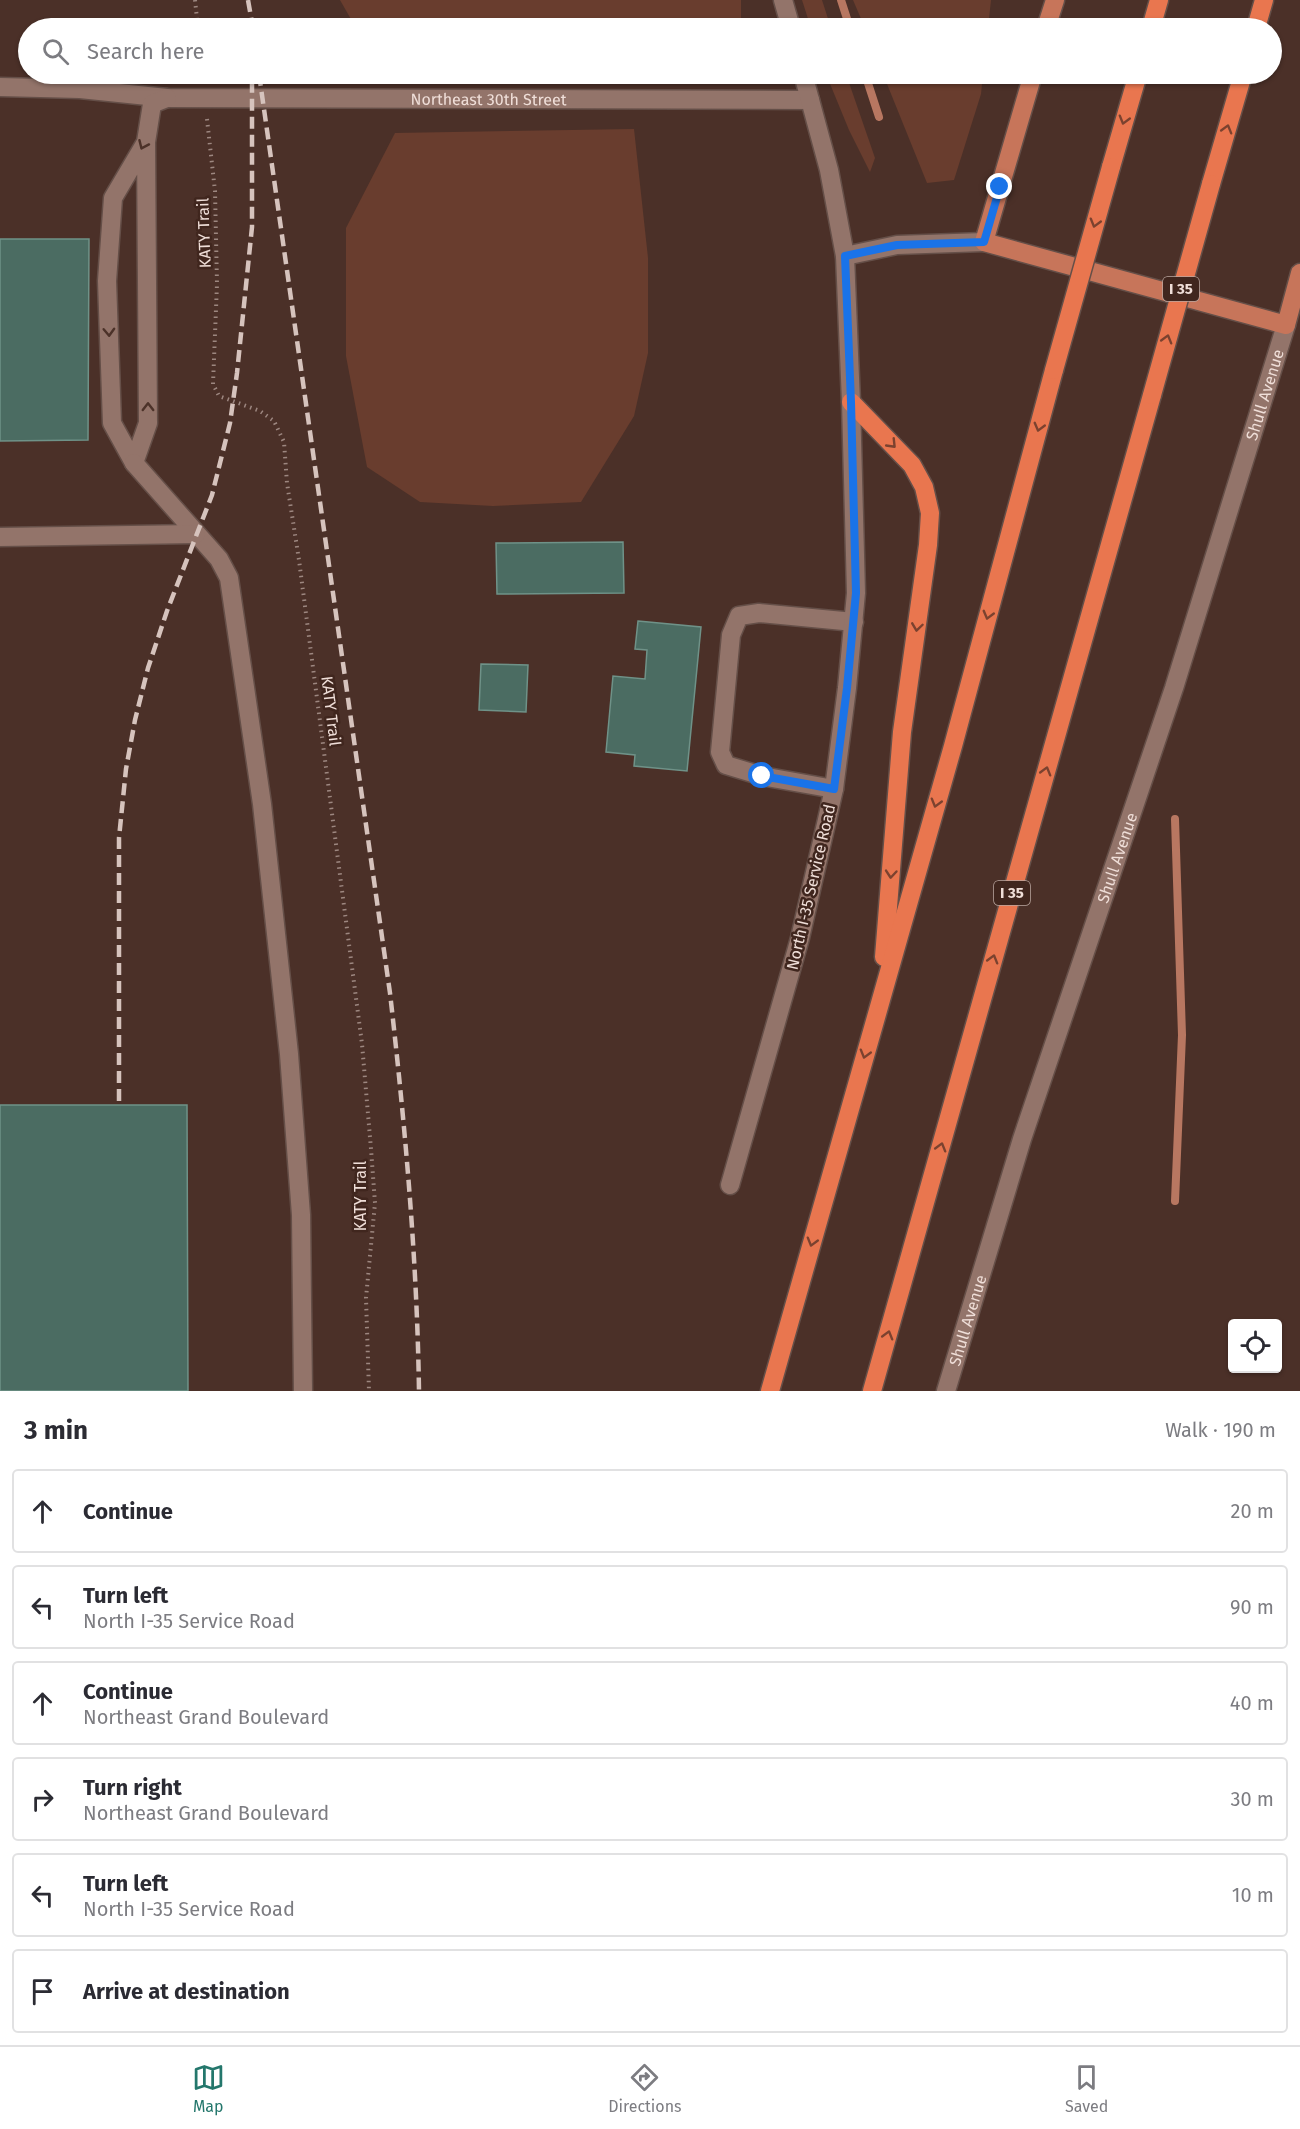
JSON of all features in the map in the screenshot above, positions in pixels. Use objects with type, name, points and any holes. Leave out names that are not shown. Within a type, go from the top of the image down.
[{"type":"highway","points":[[1154,18],[1159,0]]},
{"type":"highway","points":[[1259,18],[1264,0]]},
{"type":"highway","points":[[770,1391],[956,735],[1054,370],[1135,84]]},
{"type":"highway","name":"I 35","points":[[872,1391],[1240,84]]},
{"type":"highway","points":[[851,402],[912,465],[924,487],[930,513],[928,545],[902,732],[881,998]]},
{"type":"main road","points":[[1049,18],[1055,0]]},
{"type":"main road","points":[[1030,84],[984,242],[1286,325],[1300,273]]},
{"type":"street","points":[[783,0],[788,18]]},
{"type":"street","name":"North I-35 Service Road","points":[[730,1185],[800,938],[834,789],[856,593],[845,256],[829,170],[806,84]]},
{"type":"street","name":"Northeast 30th Street","points":[[0,87],[80,89],[167,98],[810,100]]},
{"type":"street","points":[[134,463],[148,423],[146,142],[152,104],[167,98]]},
{"type":"street","points":[[146,142],[113,198],[107,282],[112,423],[134,463],[219,559],[229,578],[262,804],[291,1077],[301,1215],[303,1391]]},
{"type":"street","points":[[845,256],[897,245],[984,242]]},
{"type":"street","name":"Shull Avenue","points":[[946,1391],[1019,1149],[1174,688],[1286,325]]},
{"type":"street","points":[[0,537],[196,534]]},
{"type":"street","points":[[834,789],[762,776],[726,765],[720,752],[731,635],[739,616],[759,613],[854,621]]},
{"type":"path","points":[[195,0],[197,18]]},
{"type":"path","name":"KATY Trail","points":[[204,97],[214,191],[217,284],[213,384],[219,396],[260,411],[274,421],[285,442],[288,483],[362,1044],[375,1203],[366,1298],[369,1391]]},
{"type":"shaded area","points":[[340,0],[741,0],[741,18],[350,18]]},
{"type":"shaded area","points":[[802,0],[822,0],[828,18],[808,18]]},
{"type":"shaded area","points":[[853,0],[991,0],[989,18],[861,18]]},
{"type":"shaded area","points":[[830,84],[849,84],[875,158],[870,172]]},
{"type":"shaded area","points":[[887,84],[982,84],[981,94],[954,180],[927,183]]},
{"type":"shaded area","points":[[634,129],[648,258],[648,353],[634,416],[581,502],[493,506],[420,502],[367,467],[346,356],[346,228],[395,133]]},
{"type":"building","points":[[0,239],[89,239],[88,440],[0,441]]},
{"type":"building","points":[[623,542],[624,593],[497,594],[496,543]]},
{"type":"building","points":[[638,621],[701,627],[687,771],[634,766],[635,755],[606,752],[613,676],[645,679],[647,650],[635,649]]},
{"type":"building","points":[[481,664],[528,665],[526,712],[479,710]]},
{"type":"building","points":[[0,1105],[187,1105],[188,1391],[0,1391]]},
{"type":"waterway","points":[[841,0],[847,18]]},
{"type":"waterway","points":[[868,84],[879,117]]},
{"type":"waterway","points":[[1175,819],[1182,1035],[1175,1201]]},
{"type":"railway","points":[[248,0],[251,18]]},
{"type":"railway","points":[[119,1101],[119,838],[126,769],[148,668],[167,611],[212,495],[230,423],[252,227],[252,84]]},
{"type":"railway","points":[[260,84],[390,993],[409,1191],[416,1291],[419,1391]]},
{"type":"route","points":[[762,776],[834,789],[856,593],[845,256],[897,245],[984,242],[1000,187]]}]
